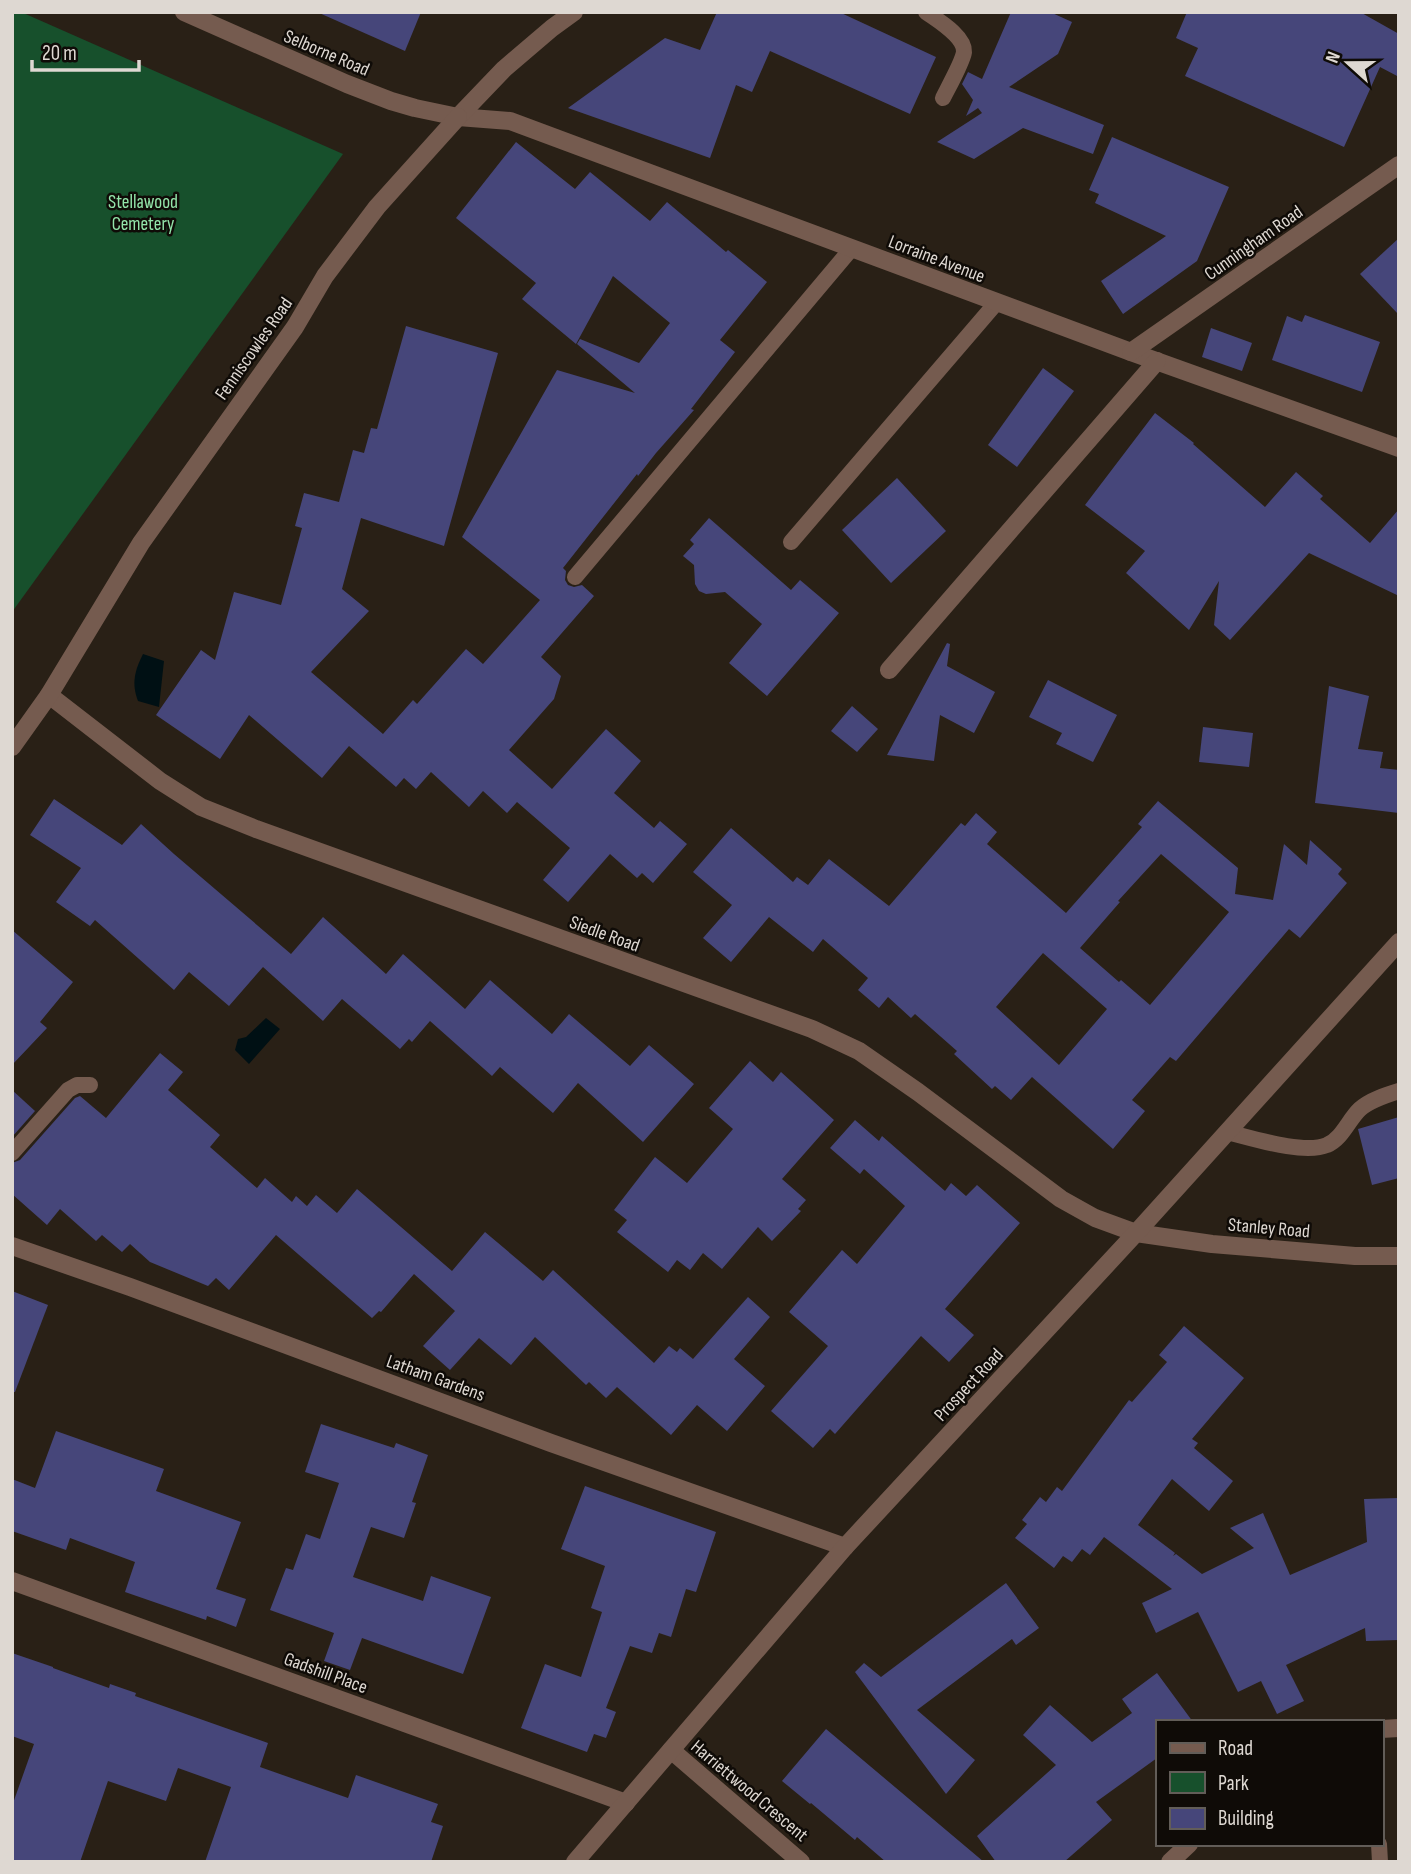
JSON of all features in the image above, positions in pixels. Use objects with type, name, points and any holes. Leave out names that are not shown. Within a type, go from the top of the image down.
[{"type":"street","name":"Selborne Road","points":[[184,12],[391,101],[458,117]]},
{"type":"street","name":"Fenniscowles Road","points":[[12,747],[49,695],[141,543],[377,207],[503,69],[574,12]]},
{"type":"street","name":"Lorraine Avenue","points":[[458,117],[510,121],[1131,352],[1399,448]]},
{"type":"street","name":"Cunningham Road","points":[[1131,352],[1399,165]]},
{"type":"street","points":[[889,670],[1157,361]]},
{"type":"street","name":"Siedle Road","points":[[49,695],[160,781],[201,807],[812,1030],[859,1051],[1061,1199],[1095,1218],[1136,1233]]},
{"type":"street","name":"Prospect Road","points":[[575,1862],[845,1547],[1136,1233],[1399,942]]},
{"type":"street","name":"Stanley Road","points":[[1136,1233],[1212,1244],[1355,1256],[1399,1256]]},
{"type":"street","name":"Latham Gardens","points":[[12,1246],[551,1443],[845,1547]]},
{"type":"street","name":"Gadshill Place","points":[[12,1581],[626,1803]]},
{"type":"street","name":"Harriettwood Crescent","points":[[671,1750],[801,1862]]},
{"type":"street","points":[[1170,1862],[1187,1846]]},
{"type":"lane","points":[[926,12],[954,33],[962,44],[964,53],[943,98]]},
{"type":"lane","points":[[575,577],[852,248]]},
{"type":"lane","points":[[791,542],[996,302]]},
{"type":"lane","points":[[12,1153],[68,1090],[77,1085],[90,1085]]},
{"type":"lane","points":[[1227,1132],[1297,1148],[1315,1148],[1330,1144],[1360,1110],[1372,1101],[1399,1091]]},
{"type":"green space","name":"Stellawood Cemetery","points":[[12,12],[21,12],[343,154],[12,612]]},
{"type":"shaded area","points":[[143,654],[164,661],[159,707],[138,701],[135,677]]},
{"type":"shaded area","points":[[266,1018],[280,1029],[249,1064],[235,1050],[238,1039],[246,1037]]},
{"type":"building","points":[[317,12],[421,12],[405,51]]},
{"type":"building","points":[[717,12],[839,12],[936,57],[910,114],[770,51],[752,92],[736,85],[710,158],[568,108],[665,38],[700,50]]},
{"type":"building","points":[[1011,12],[1050,12],[1072,22],[1058,54],[1009,87],[1104,125],[1093,154],[1023,128],[974,159],[937,142],[982,113],[978,108],[966,116],[973,100],[962,84],[968,72],[982,79]]},
{"type":"building","points":[[1187,12],[1360,12],[1399,34],[1399,77],[1380,67],[1344,147],[1185,76],[1198,48],[1176,38]]},
{"type":"building","points":[[1112,137],[1229,187],[1197,261],[1123,314],[1101,281],[1166,236],[1095,203],[1099,194],[1089,190]]},
{"type":"building","points":[[516,142],[575,189],[590,172],[650,221],[667,202],[726,252],[728,250],[767,282],[720,340],[735,352],[691,409],[694,410],[638,476],[637,474],[563,568],[568,585],[582,585],[594,596],[541,657],[561,676],[554,699],[509,750],[552,789],[606,729],[641,761],[614,793],[654,828],[660,821],[687,844],[653,883],[642,873],[637,878],[610,854],[568,902],[543,880],[570,848],[517,802],[507,813],[483,791],[469,807],[431,772],[416,789],[404,778],[396,787],[349,746],[322,778],[249,715],[220,759],[156,715],[201,650],[215,660],[234,592],[281,605],[302,528],[295,526],[304,493],[339,502],[353,450],[364,453],[371,428],[377,429],[406,326],[498,353],[444,546],[361,518],[342,589],[369,611],[311,672],[383,734],[413,700],[417,704],[466,649],[483,664],[540,600],[462,537],[557,370],[635,393],[577,344],[580,339],[639,363],[670,323],[613,276],[576,344],[522,299],[536,283],[456,218]]},
{"type":"building","points":[[1399,238],[1399,315],[1360,274]]},
{"type":"building","points":[[1305,315],[1380,342],[1362,392],[1272,360],[1287,316],[1302,322]]},
{"type":"building","points":[[1211,328],[1252,343],[1242,371],[1202,357]]},
{"type":"building","points":[[1043,368],[1074,391],[1017,467],[988,445]]},
{"type":"building","points":[[1155,413],[1194,443],[1265,507],[1296,472],[1323,496],[1320,499],[1370,543],[1399,509],[1399,596],[1309,553],[1230,640],[1214,625],[1219,581],[1189,630],[1126,573],[1145,551],[1085,505]]},
{"type":"building","points":[[897,478],[946,531],[891,583],[842,530]]},
{"type":"building","points":[[709,518],[791,590],[800,580],[839,613],[767,696],[729,663],[762,624],[725,592],[706,594],[699,591],[695,584],[694,565],[683,556],[694,544],[690,540]]},
{"type":"building","points":[[947,643],[950,644],[947,666],[995,692],[974,733],[940,715],[934,761],[887,755]]},
{"type":"building","points":[[1048,680],[1117,715],[1093,762],[1056,744],[1062,733],[1029,717]]},
{"type":"building","points":[[1329,686],[1369,696],[1358,749],[1383,752],[1380,768],[1399,770],[1399,813],[1315,803]]},
{"type":"building","points":[[852,706],[878,729],[857,752],[831,731]]},
{"type":"building","points":[[1203,727],[1253,733],[1249,767],[1199,762]]},
{"type":"building","points":[[54,799],[122,845],[141,824],[291,954],[323,917],[386,974],[403,954],[465,1009],[490,980],[552,1034],[569,1014],[630,1066],[649,1045],[694,1084],[643,1142],[578,1083],[553,1113],[500,1067],[492,1076],[430,1021],[412,1042],[409,1039],[400,1049],[342,999],[323,1021],[263,967],[229,1006],[189,972],[174,990],[95,920],[90,926],[56,902],[81,868],[30,835]]},
{"type":"building","points":[[1158,801],[1238,868],[1235,894],[1273,900],[1284,844],[1307,865],[1310,840],[1342,869],[1338,874],[1347,883],[1300,938],[1289,929],[1176,1061],[1170,1057],[1132,1100],[1145,1111],[1113,1149],[1032,1077],[1011,1100],[995,1086],[992,1089],[954,1054],[957,1051],[915,1014],[911,1018],[888,997],[879,1008],[858,990],[868,978],[823,939],[813,952],[769,917],[731,962],[703,938],[732,905],[693,872],[731,828],[793,882],[797,877],[808,885],[829,859],[889,906],[961,823],[965,826],[976,813],[997,832],[987,844],[1066,913],[1142,827],[1138,824]],"holes":[[[1161,854],[1229,912],[1150,1005],[1080,948]],[[1043,953],[1107,1009],[1059,1065],[996,1007]]]},
{"type":"building","points":[[12,930],[73,982],[40,1022],[47,1028],[12,1065]]},
{"type":"building","points":[[160,1053],[183,1072],[168,1090],[220,1135],[210,1147],[257,1188],[265,1178],[292,1202],[296,1196],[307,1206],[316,1195],[337,1213],[357,1189],[452,1271],[485,1232],[543,1281],[553,1270],[654,1363],[669,1346],[677,1352],[680,1348],[693,1359],[748,1297],[770,1317],[734,1359],[765,1386],[727,1431],[697,1405],[671,1435],[617,1387],[606,1398],[589,1382],[586,1385],[535,1337],[511,1365],[479,1338],[450,1370],[423,1346],[455,1311],[414,1274],[381,1312],[372,1318],[276,1235],[229,1290],[216,1278],[208,1286],[150,1262],[130,1244],[122,1252],[102,1235],[96,1241],[60,1209],[47,1225],[12,1194],[12,1163],[20,1160],[75,1098],[80,1096],[106,1118]]},
{"type":"building","points":[[750,1061],[773,1082],[781,1072],[834,1120],[782,1179],[806,1200],[798,1209],[801,1211],[772,1241],[758,1227],[722,1269],[703,1253],[690,1270],[677,1260],[668,1272],[617,1232],[627,1220],[614,1210],[655,1157],[687,1183],[733,1129],[709,1108]]},
{"type":"building","points":[[12,1090],[35,1111],[12,1137]]},
{"type":"building","points":[[1399,1117],[1399,1178],[1372,1185],[1358,1129]]},
{"type":"building","points":[[855,1120],[879,1141],[882,1136],[945,1191],[951,1183],[966,1196],[977,1185],[1020,1223],[945,1309],[974,1335],[949,1362],[921,1336],[835,1434],[830,1429],[813,1448],[771,1411],[828,1346],[789,1312],[842,1250],[857,1264],[905,1206],[864,1169],[860,1174],[830,1148]]},
{"type":"building","points":[[12,1291],[48,1305],[15,1392],[12,1392]]},
{"type":"building","points":[[1184,1326],[1244,1378],[1192,1439],[1198,1443],[1194,1448],[1233,1481],[1209,1511],[1172,1479],[1138,1525],[1175,1553],[1173,1556],[1176,1554],[1202,1574],[1254,1548],[1230,1528],[1263,1513],[1290,1575],[1367,1542],[1364,1499],[1399,1498],[1399,1640],[1366,1641],[1365,1628],[1286,1665],[1304,1701],[1277,1714],[1261,1681],[1238,1692],[1198,1612],[1156,1633],[1142,1603],[1172,1589],[1104,1537],[1090,1555],[1082,1549],[1072,1562],[1063,1556],[1054,1568],[1015,1538],[1027,1524],[1022,1520],[1040,1497],[1046,1502],[1057,1487],[1062,1491],[1129,1400],[1132,1402],[1167,1362],[1159,1355]]},
{"type":"building","points":[[321,1424],[394,1448],[396,1443],[428,1455],[412,1502],[416,1503],[404,1538],[371,1527],[353,1577],[423,1601],[431,1576],[491,1597],[463,1674],[362,1638],[350,1670],[324,1661],[334,1633],[270,1610],[286,1568],[293,1570],[306,1534],[320,1539],[339,1483],[305,1472]]},
{"type":"building","points":[[56,1431],[164,1469],[156,1491],[241,1522],[216,1589],[246,1599],[236,1627],[207,1616],[206,1620],[125,1592],[135,1562],[70,1538],[66,1550],[12,1531],[12,1479],[35,1488]]},
{"type":"building","points":[[585,1486],[716,1532],[696,1592],[686,1589],[671,1637],[659,1633],[652,1653],[630,1646],[606,1708],[616,1712],[606,1738],[594,1734],[587,1752],[521,1728],[545,1664],[581,1677],[602,1612],[591,1608],[605,1566],[561,1549]]},
{"type":"building","points":[[1006,1583],[1039,1628],[1016,1645],[1012,1639],[917,1710],[975,1760],[946,1794],[855,1672],[864,1663],[881,1677]]},
{"type":"building","points":[[12,1653],[109,1688],[110,1684],[136,1693],[135,1696],[268,1743],[260,1767],[348,1798],[356,1775],[438,1804],[431,1822],[443,1826],[431,1862],[205,1862],[231,1787],[178,1768],[166,1801],[108,1781],[80,1862],[12,1862],[12,1806],[34,1744],[12,1736]]},
{"type":"building","points":[[1157,1673],[1192,1720],[1156,1720],[1156,1759],[1096,1802],[1112,1820],[1064,1862],[996,1862],[977,1836],[1056,1765],[1023,1735],[1050,1705],[1092,1742],[1132,1713],[1122,1699]]},
{"type":"building","points":[[826,1729],[984,1862],[886,1862],[782,1781]]}]
